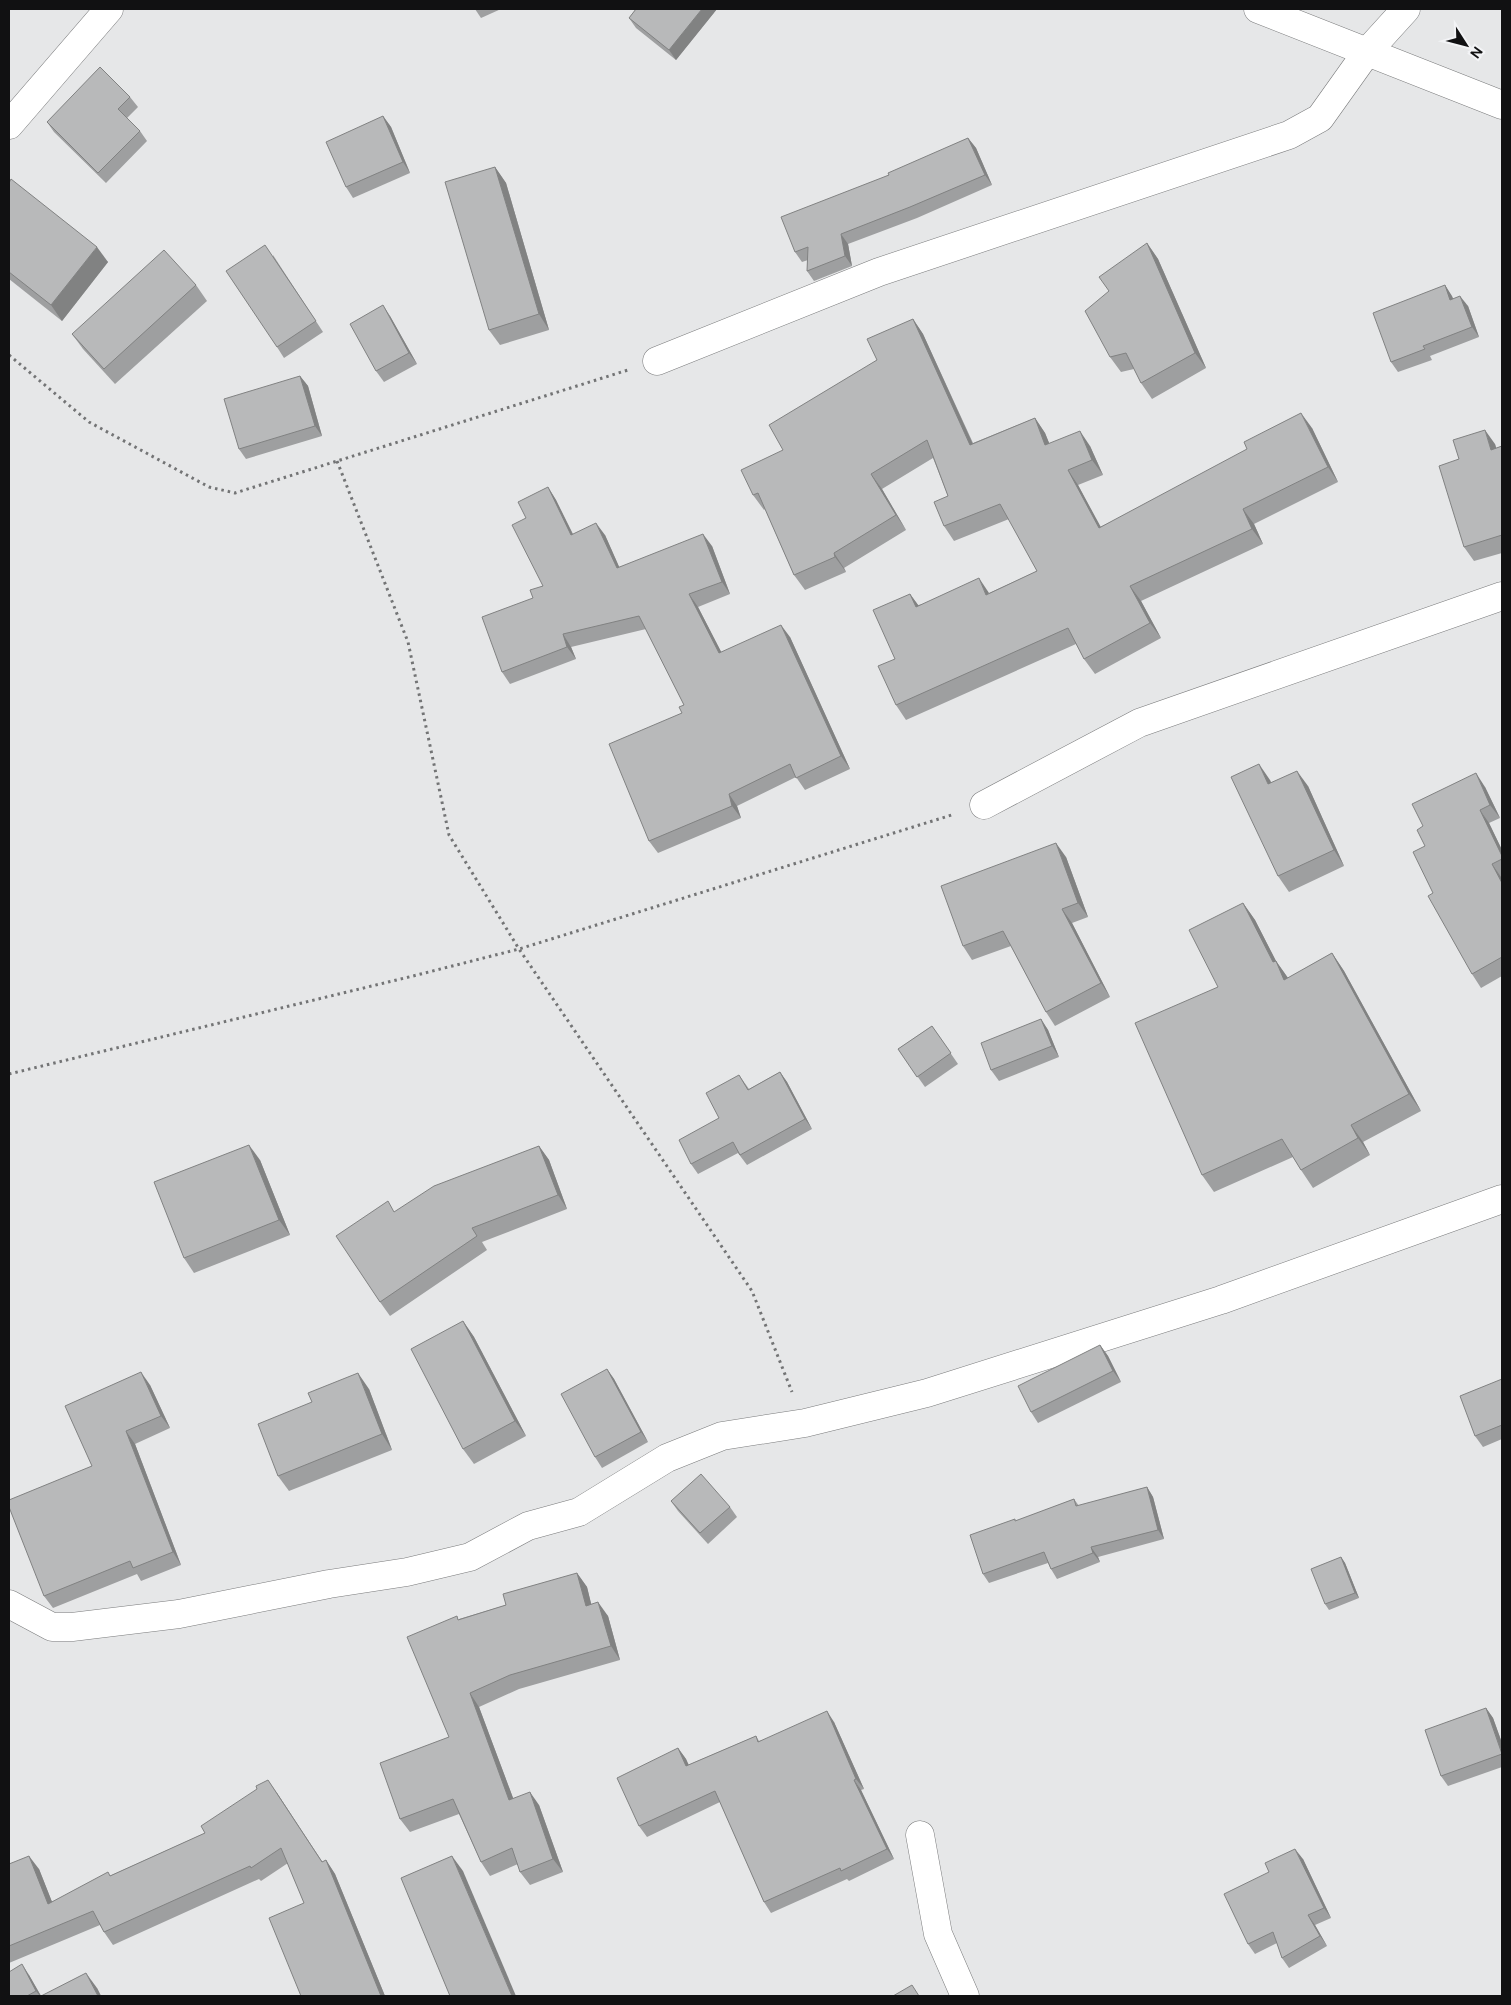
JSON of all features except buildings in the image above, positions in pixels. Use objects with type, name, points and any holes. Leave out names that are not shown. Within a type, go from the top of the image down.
[{"type":"street","points":[[9,125],[109,9]]},
{"type":"street","points":[[1258,9],[1502,105]]},
{"type":"street","points":[[657,361],[879,272],[1289,135],[1320,118],[1368,52],[1406,9]]},
{"type":"street","points":[[984,805],[1139,723],[1502,596]]},
{"type":"street","points":[[9,1604],[52,1627],[72,1627],[180,1614],[329,1584],[407,1572],[470,1556],[528,1526],[579,1512],[667,1458],[722,1436],[804,1423],[927,1393],[1221,1300],[1502,1199]]},
{"type":"street","points":[[920,1835],[938,1934],[965,1996]]},
{"type":"path","points":[[9,355],[89,422],[209,487],[234,493],[657,361]]},
{"type":"path","points":[[337,461],[408,642],[449,836],[519,949],[752,1291],[804,1423]]},
{"type":"path","points":[[9,1074],[519,949],[984,805]]}]
